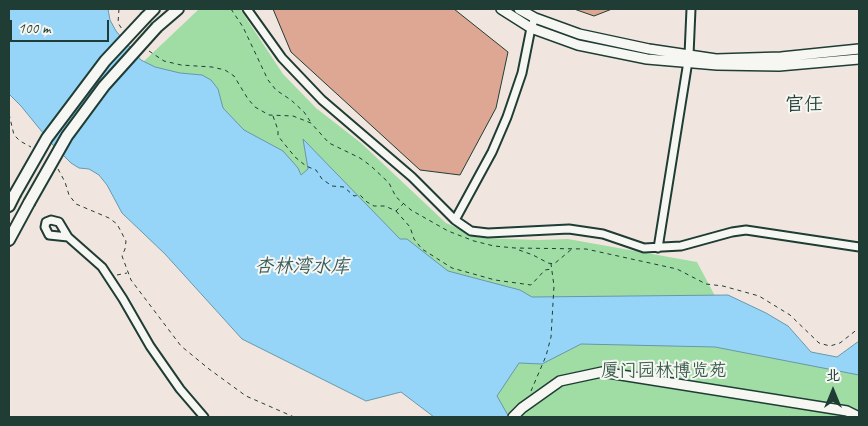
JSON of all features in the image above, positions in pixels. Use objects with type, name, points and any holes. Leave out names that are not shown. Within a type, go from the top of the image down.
[{"type":"main road","points":[[9,206],[47,138],[104,61],[154,9]]},
{"type":"main road","points":[[9,240],[67,136],[104,86],[157,27],[178,9]]},
{"type":"street","points":[[247,9],[282,58],[322,100],[412,177],[454,220],[471,231],[533,232],[569,229],[603,234],[644,248],[658,248],[682,246],[746,230],[859,247]]},
{"type":"street","points":[[501,9],[530,28],[578,45],[647,59],[781,57],[859,48]]},
{"type":"street","points":[[519,9],[535,18],[579,34],[717,65],[779,66],[859,59]]},
{"type":"street","points":[[658,248],[688,59],[691,9]]},
{"type":"street","points":[[454,220],[492,152],[507,117],[522,73],[530,28],[535,18]]},
{"type":"street","points":[[68,237],[102,267],[124,299],[150,346],[180,389],[204,417]]},
{"type":"street","points":[[513,417],[522,408],[560,381],[602,372],[846,410],[859,417]]},
{"type":"path","points":[[119,9],[118,23],[128,34]]},
{"type":"path","points":[[231,9],[243,28],[268,80],[276,90],[304,112],[329,143],[372,166],[389,183],[396,197],[411,210],[448,231],[494,246],[586,249],[677,269],[706,284],[723,286],[759,296],[790,315],[819,343],[830,346],[840,343],[859,328]]},
{"type":"path","points":[[145,48],[164,61],[225,70],[234,76],[255,107],[272,115],[293,116],[311,123]]},
{"type":"path","points":[[9,114],[14,135],[31,147]]},
{"type":"path","points":[[272,115],[278,130],[278,136],[306,166],[316,170],[322,179],[332,186],[344,187],[354,196],[360,195],[374,206],[386,206],[396,211],[410,227],[414,238],[422,249],[452,268],[495,280],[532,285],[545,270],[552,269]]},
{"type":"path","points":[[58,169],[69,195],[76,204],[109,218],[118,224],[126,241],[122,256],[131,280],[181,346],[246,396],[294,417]]},
{"type":"path","points":[[396,211],[404,203]]},
{"type":"path","points":[[516,248],[551,264],[554,264],[572,248]]},
{"type":"path","points":[[531,402],[530,396],[546,356],[551,337],[554,286],[551,264]]},
{"type":"path","points":[[109,277],[128,273]]},
{"type":"green space","points":[[199,9],[240,9],[283,74],[316,108],[361,143],[446,223],[481,238],[568,239],[697,262],[723,311],[521,319],[378,253],[141,64]]},
{"type":"green space","name":"厦门园林博览苑","points":[[517,326],[783,351],[859,363],[859,417],[468,417]]},
{"type":"water","name":"杏林湾水库","points":[[9,9],[108,9],[110,20],[116,31],[141,60],[155,67],[180,73],[202,75],[211,80],[218,89],[223,108],[244,130],[283,151],[298,168],[301,175],[308,169],[303,139],[400,239],[407,239],[448,271],[520,290],[532,297],[728,295],[788,326],[811,352],[837,357],[859,341],[859,375],[715,347],[581,344],[542,364],[519,363],[497,396],[509,417],[434,417],[401,392],[366,401],[242,339],[165,254],[122,213],[107,185],[99,175],[89,169],[79,168],[71,163],[52,144],[9,94]]},
{"type":"building","points":[[273,9],[454,9],[508,52],[496,108],[460,175],[420,170],[291,52]]},
{"type":"building","points":[[574,9],[612,9],[594,16]]},
{"type":"district","name":"官任","points":[[804,105]]}]
